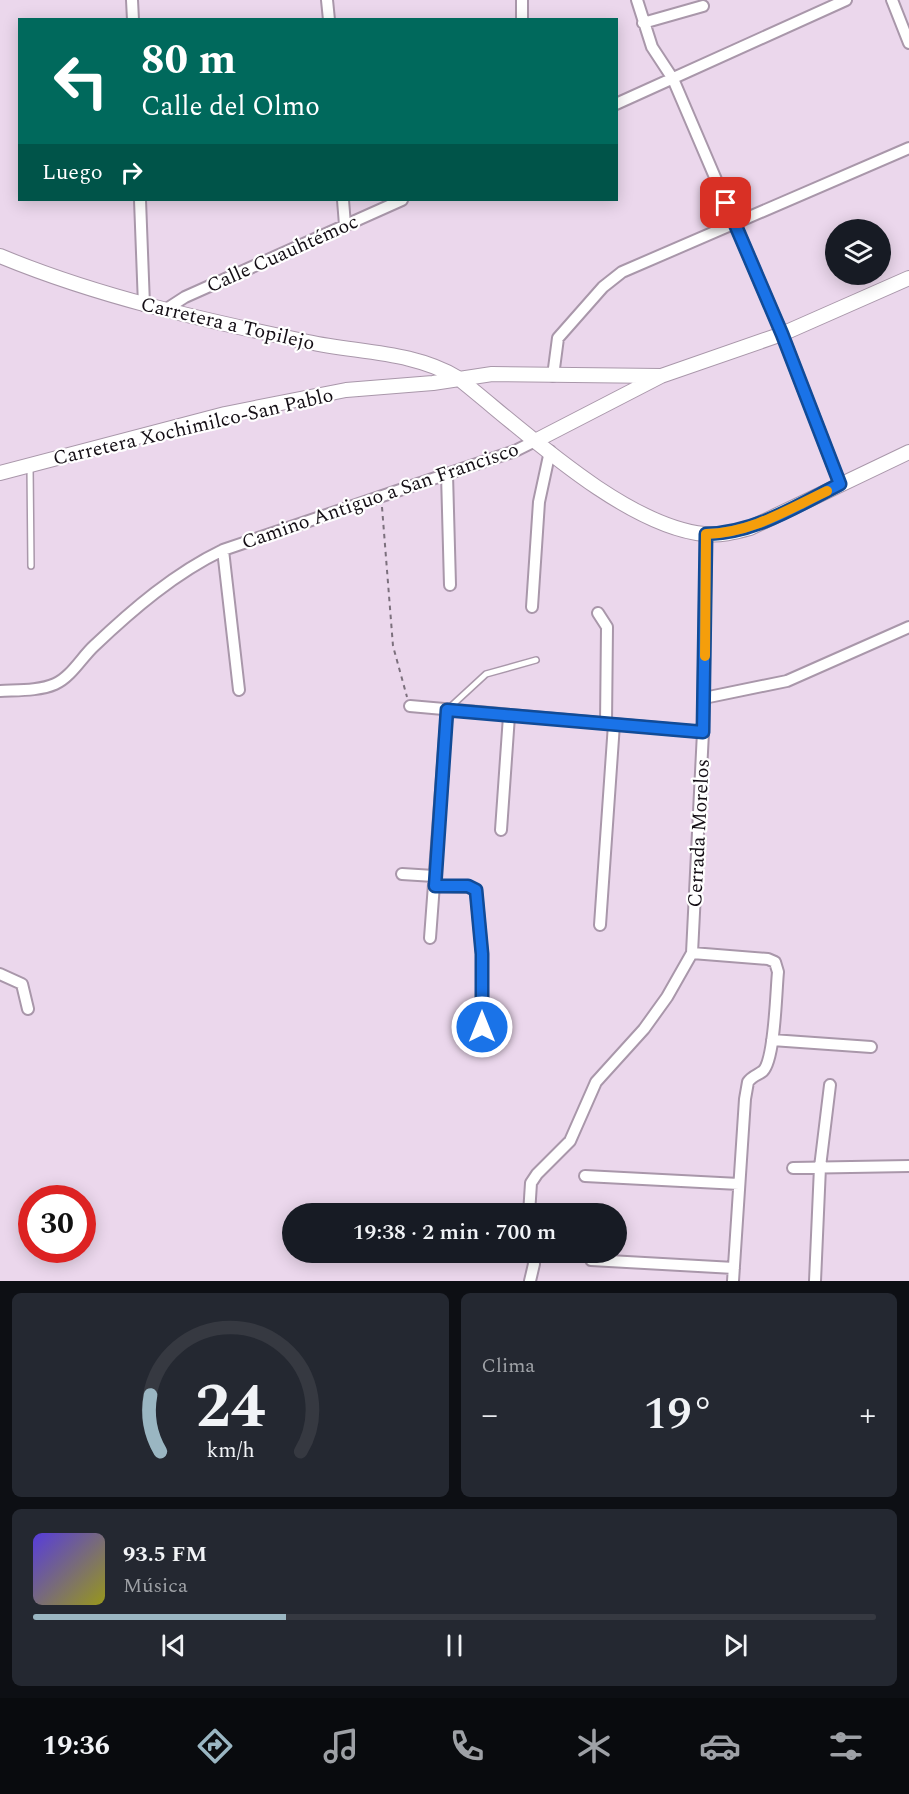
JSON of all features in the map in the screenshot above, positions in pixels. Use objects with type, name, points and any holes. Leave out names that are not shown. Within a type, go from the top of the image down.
[{"type":"main road","name":"Carretera a Topilejo","points":[[0,256],[37,271],[144,305],[314,343],[417,359],[437,365],[458,378],[590,482],[631,508],[674,527],[706,534],[729,534],[750,528],[909,452]]},
{"type":"main road","points":[[537,440],[661,376],[782,334],[909,278]]},
{"type":"main road","name":"Carretera Xochimilco-San Pablo","points":[[0,473],[310,395],[492,374],[661,376]]},
{"type":"street","points":[[132,0],[133,18]]},
{"type":"street","points":[[327,0],[329,18]]},
{"type":"street","points":[[522,0],[522,18]]},
{"type":"street","points":[[637,0],[652,47],[673,79],[782,334],[840,484]]},
{"type":"street","points":[[618,103],[846,0]]},
{"type":"street","points":[[892,0],[909,43]]},
{"type":"street","points":[[643,23],[704,6]]},
{"type":"street","points":[[553,376],[558,338],[611,279],[622,272],[909,148]]},
{"type":"street","points":[[140,201],[144,305]]},
{"type":"street","points":[[343,201],[345,225]]},
{"type":"street","name":"Calle Cuauhtémoc","points":[[165,310],[185,297],[400,201]]},
{"type":"street","name":"Camino Antiguo a San Francisco","points":[[0,691],[44,688],[57,684],[93,647],[148,598],[192,565],[224,550],[515,451],[537,440]]},
{"type":"street","points":[[532,607],[538,502],[550,451]]},
{"type":"street","points":[[447,474],[450,585]]},
{"type":"street","name":"Cerrada Morelos","points":[[692,953],[703,732],[706,534]]},
{"type":"street","name":"Camino Antiguo a San Francisco","points":[[224,550],[239,690]]},
{"type":"street","points":[[598,613],[606,627],[610,724],[600,925]]},
{"type":"street","points":[[704,698],[787,681],[909,627]]},
{"type":"street","points":[[410,706],[703,732]]},
{"type":"street","points":[[430,938],[447,710]]},
{"type":"street","points":[[501,830],[509,716]]},
{"type":"street","points":[[402,874],[468,886],[476,890],[482,954],[482,1027]]},
{"type":"street","points":[[530,1203],[531,1183],[570,1141],[596,1082],[644,1029],[667,997],[692,953],[768,959],[775,962],[778,972],[772,1040],[767,1065],[762,1072],[748,1082],[733,1281]]},
{"type":"street","points":[[0,974],[22,984],[28,1009]]},
{"type":"street","points":[[772,1040],[871,1047]]},
{"type":"street","points":[[815,1281],[820,1167],[830,1085]]},
{"type":"street","points":[[793,1168],[909,1166]]},
{"type":"street","points":[[585,1176],[739,1184]]},
{"type":"street","points":[[627,1262],[734,1268]]},
{"type":"street","points":[[531,1281],[534,1263]]},
{"type":"lane","points":[[30,465],[31,566]]},
{"type":"lane","points":[[447,710],[486,674],[536,660]]},
{"type":"path","points":[[381,495],[393,646],[410,706]]},
{"type":"slow traffic","points":[[705,656],[706,534],[729,534],[750,528],[827,491]]},
{"type":"route","points":[[482,1027],[479,898],[476,890],[468,886],[435,886],[441,770],[447,710],[703,732],[706,534],[729,534],[750,528],[840,484],[782,334],[726,203]]}]
